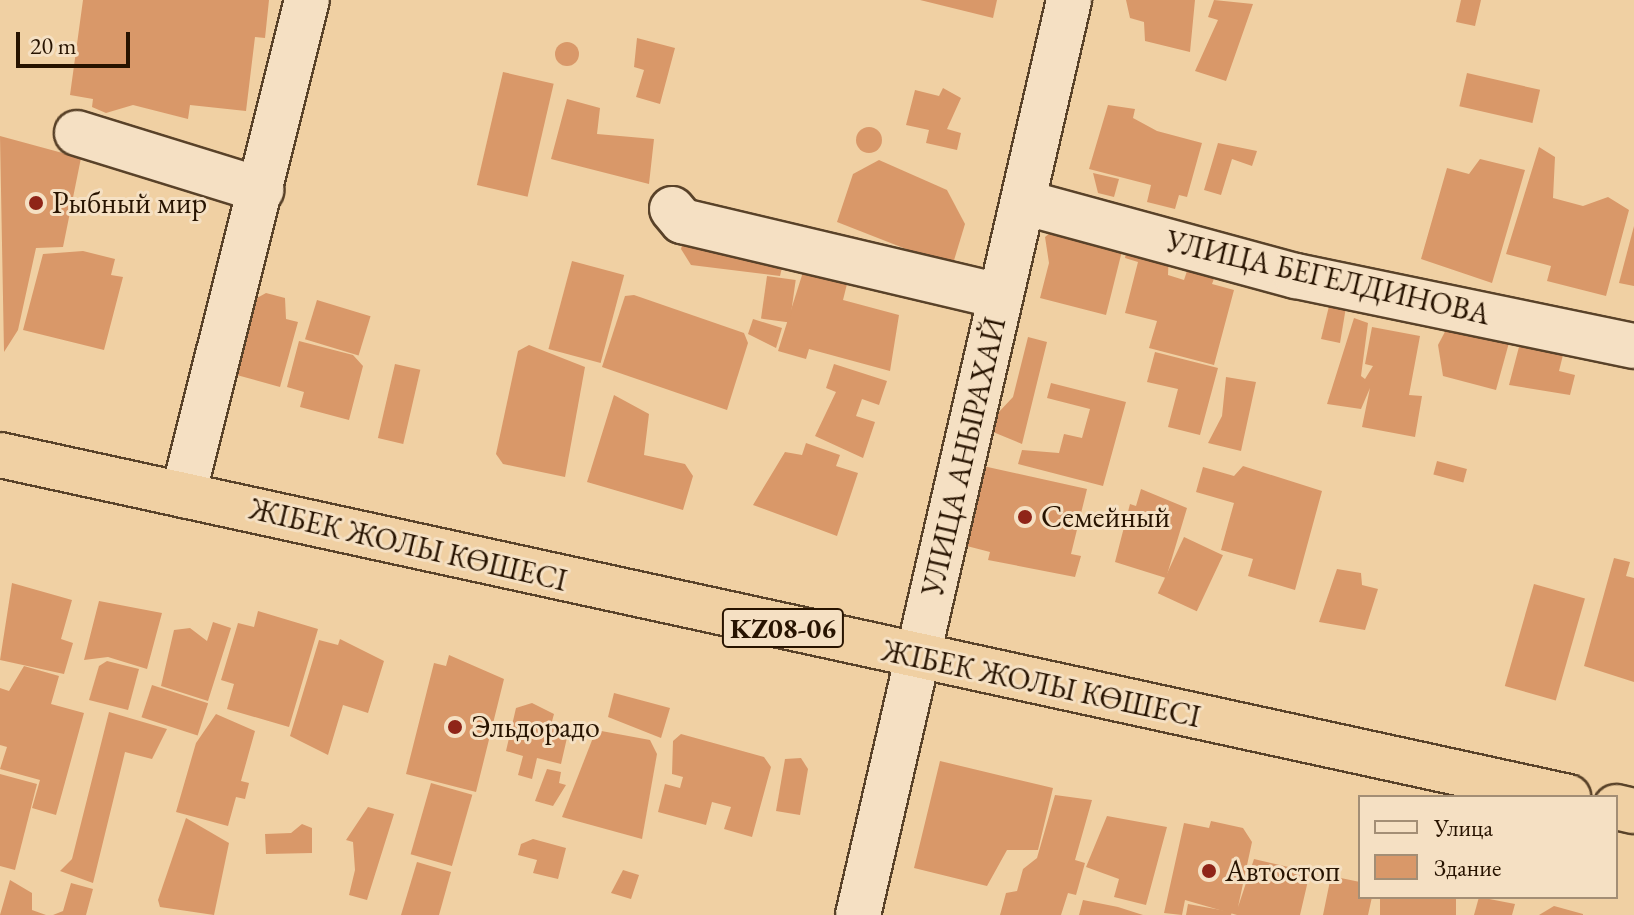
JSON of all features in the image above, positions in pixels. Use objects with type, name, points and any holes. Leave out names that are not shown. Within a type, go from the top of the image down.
[{"type":"highway","name":"ЖІБЕК ЖОЛЫ КӨШЕСІ","points":[[0,455],[919,658],[1559,795]]},
{"type":"street","points":[[183,495],[307,0]]},
{"type":"street","name":"УЛИЦА АНЫРАХАЙ","points":[[858,915],[1069,0]]},
{"type":"street","points":[[77,133],[261,190]]},
{"type":"street","name":"УЛИЦА БЕГЕЛДИНОВА","points":[[1023,202],[1296,276],[1634,346]]},
{"type":"street","points":[[672,209],[682,221],[1000,296]]},
{"type":"building","points":[[83,0],[269,0],[265,38],[255,37],[246,111],[190,105],[188,119],[133,105],[106,113],[92,107],[93,99],[70,95]]},
{"type":"building","points":[[920,0],[997,0],[993,18]]},
{"type":"building","points":[[1126,0],[1195,0],[1190,52],[1145,41],[1144,22],[1130,18]]},
{"type":"building","points":[[1214,0],[1253,4],[1226,81],[1195,71],[1218,20],[1208,17]]},
{"type":"building","points":[[1461,0],[1481,0],[1475,26],[1456,22]]},
{"type":"building","points":[[637,38],[675,48],[660,104],[636,97],[644,70],[634,67]]},
{"type":"building","points":[[562,42],[572,42],[579,49],[579,59],[572,66],[562,66],[555,59],[555,49]]},
{"type":"building","points":[[503,72],[554,84],[528,197],[477,185]]},
{"type":"building","points":[[1467,73],[1540,90],[1532,123],[1459,106]]},
{"type":"building","points":[[943,88],[961,98],[947,129],[961,133],[957,150],[926,143],[929,130],[906,125],[915,90],[939,96]]},
{"type":"building","points":[[567,99],[600,108],[597,134],[654,139],[649,184],[551,159]]},
{"type":"building","points":[[1108,105],[1135,109],[1133,118],[1157,131],[1202,143],[1187,197],[1179,195],[1175,209],[1147,202],[1151,185],[1089,169]]},
{"type":"building","points":[[869,127],[878,131],[882,140],[878,149],[869,153],[860,149],[856,140],[860,131]]},
{"type":"building","name":"Рыбный мир","points":[[0,136],[81,158],[63,247],[36,248],[18,330],[4,352]]},
{"type":"building","points":[[1218,143],[1257,151],[1252,166],[1232,159],[1221,195],[1204,190]]},
{"type":"building","points":[[1539,147],[1555,157],[1553,198],[1583,206],[1608,197],[1629,210],[1606,296],[1547,281],[1551,266],[1506,254]]},
{"type":"building","points":[[1480,159],[1525,170],[1492,283],[1421,259],[1447,168],[1469,174]]},
{"type":"building","points":[[879,160],[947,190],[965,224],[952,267],[837,222],[853,174]]},
{"type":"building","points":[[1093,173],[1119,179],[1114,197],[1098,193]]},
{"type":"building","points":[[1062,223],[1125,239],[1106,315],[1040,298],[1049,263],[1045,237]]},
{"type":"building","points":[[1634,226],[1634,286],[1619,283]]},
{"type":"building","points":[[686,231],[786,251],[780,276],[691,265],[681,249]]},
{"type":"building","points":[[1129,239],[1169,250],[1168,275],[1184,280],[1189,265],[1216,273],[1212,284],[1234,290],[1214,365],[1149,348],[1157,321],[1125,313],[1138,262],[1125,258]]},
{"type":"building","points":[[83,251],[115,259],[111,275],[123,277],[104,350],[23,330],[43,254]]},
{"type":"building","points":[[572,261],[624,275],[601,363],[548,349]]},
{"type":"building","points":[[803,272],[847,284],[843,300],[899,315],[890,371],[809,349],[806,359],[778,351]]},
{"type":"building","points":[[767,276],[796,280],[790,323],[761,319]]},
{"type":"building","points":[[266,293],[285,298],[286,319],[298,322],[280,387],[233,374],[257,298]]},
{"type":"building","points":[[634,295],[744,333],[748,343],[727,410],[602,367],[625,296]]},
{"type":"building","points":[[317,300],[371,316],[359,356],[305,339]]},
{"type":"building","points":[[1330,302],[1346,307],[1340,343],[1321,339]]},
{"type":"building","points":[[1354,318],[1368,323],[1361,376],[1365,379],[1373,366],[1365,364],[1372,327],[1420,336],[1409,395],[1422,396],[1415,437],[1362,427],[1370,388],[1361,409],[1327,404]]},
{"type":"building","points":[[753,319],[782,328],[776,348],[748,334]]},
{"type":"building","points":[[1448,326],[1510,339],[1496,390],[1443,376],[1438,345]]},
{"type":"building","points":[[1028,337],[1047,342],[1022,444],[993,432],[997,414],[1013,397]]},
{"type":"building","points":[[299,341],[353,355],[363,366],[349,420],[300,407],[304,392],[287,387]]},
{"type":"building","points":[[1551,342],[1548,351],[1563,355],[1559,371],[1575,375],[1570,395],[1509,385],[1520,343]]},
{"type":"building","points":[[529,345],[585,367],[565,477],[503,464],[496,454],[518,351]]},
{"type":"building","points":[[1155,352],[1218,368],[1200,435],[1168,427],[1178,389],[1147,382]]},
{"type":"building","points":[[395,364],[420,370],[403,444],[378,438]]},
{"type":"building","points":[[834,364],[887,381],[879,405],[862,399],[856,416],[875,422],[863,458],[815,436],[836,392],[826,388]]},
{"type":"building","points":[[1226,377],[1256,382],[1241,451],[1208,443],[1222,416]]},
{"type":"building","points":[[1051,383],[1126,402],[1103,486],[1018,464],[1022,450],[1059,453],[1064,434],[1082,438],[1090,409],[1047,398]]},
{"type":"building","points":[[614,395],[649,414],[644,455],[685,464],[693,476],[683,510],[587,482]]},
{"type":"building","points":[[806,443],[840,455],[836,466],[858,473],[837,536],[753,505],[785,452],[802,455]]},
{"type":"building","points":[[1437,461],[1467,469],[1463,483],[1433,475]]},
{"type":"building","name":"Семейный","points":[[983,466],[1087,489],[1071,554],[1081,556],[1075,577],[988,560],[990,552],[963,545]]},
{"type":"building","points":[[1243,466],[1322,491],[1295,590],[1248,576],[1253,559],[1221,550],[1234,503],[1196,492],[1203,467],[1234,476]]},
{"type":"building","points":[[1141,489],[1187,508],[1166,578],[1115,562],[1130,504],[1136,506]]},
{"type":"building","points":[[1184,537],[1223,555],[1197,611],[1158,593]]},
{"type":"building","points":[[1614,558],[1630,562],[1626,576],[1634,578],[1634,682],[1584,666]]},
{"type":"building","points":[[1337,569],[1361,573],[1362,585],[1378,589],[1365,630],[1319,622]]},
{"type":"building","points":[[12,583],[72,600],[61,639],[73,643],[64,674],[0,660]]},
{"type":"building","points":[[1534,584],[1585,599],[1556,701],[1505,686]]},
{"type":"building","points":[[99,601],[162,613],[147,669],[108,657],[84,660]]},
{"type":"building","points":[[258,611],[318,629],[289,727],[227,709],[234,684],[221,680],[238,623],[254,627]]},
{"type":"building","points":[[213,622],[231,628],[208,701],[161,686],[174,630],[190,628],[207,641]]},
{"type":"building","points":[[340,639],[384,661],[368,713],[343,705],[328,755],[290,736],[319,640],[338,645]]},
{"type":"building","name":"Эльдорадо","points":[[449,655],[504,679],[476,792],[406,774],[434,663],[446,666]]},
{"type":"building","points":[[107,661],[139,669],[128,710],[89,700],[99,666]]},
{"type":"building","points":[[24,666],[59,676],[51,704],[84,713],[56,815],[32,808],[40,780],[0,769],[7,747],[0,745],[0,688],[9,691]]},
{"type":"building","points":[[152,685],[208,703],[198,736],[141,717]]},
{"type":"building","points":[[614,693],[670,708],[661,738],[608,717]]},
{"type":"building","points":[[532,703],[554,714],[551,725],[569,729],[561,764],[537,758],[532,779],[518,775],[523,756],[506,751],[516,708]]},
{"type":"building","points":[[109,712],[167,729],[152,759],[125,752],[93,883],[60,871],[72,859]]},
{"type":"building","points":[[216,714],[255,731],[241,781],[249,783],[245,799],[236,797],[228,826],[176,812],[196,743]]},
{"type":"building","points":[[596,730],[650,740],[657,754],[642,839],[562,817]]},
{"type":"building","points":[[681,734],[764,757],[771,767],[752,837],[724,829],[731,807],[712,802],[706,825],[658,812],[665,784],[680,788],[683,777],[672,774],[673,741]]},
{"type":"building","points":[[801,758],[808,769],[800,815],[776,811],[785,759]]},
{"type":"building","points":[[940,761],[1053,788],[1038,850],[1007,850],[987,886],[914,868]]},
{"type":"building","points":[[547,769],[561,772],[559,783],[566,785],[553,806],[535,801]]},
{"type":"building","points":[[0,774],[37,784],[15,870],[0,866]]},
{"type":"building","points":[[431,783],[472,795],[452,866],[411,854]]},
{"type":"building","points":[[1055,795],[1092,800],[1075,860],[1085,863],[1076,895],[1068,893],[1061,915],[1000,915],[1006,893],[1017,891],[1023,869],[1037,858]]},
{"type":"building","points":[[368,807],[394,814],[367,900],[349,895],[355,870],[353,842],[346,840]]},
{"type":"building","points":[[1107,816],[1167,827],[1146,905],[1114,897],[1119,879],[1086,867]]},
{"type":"building","points":[[186,818],[229,843],[214,915],[160,907],[158,900]]},
{"type":"building","name":"Автостоп","points":[[1211,821],[1243,828],[1252,842],[1238,907],[1254,859],[1310,872],[1300,915],[1237,915],[1185,900],[1182,915],[1164,913],[1184,823],[1209,828]]},
{"type":"building","points":[[302,824],[312,828],[312,853],[266,854],[265,834],[291,833]]},
{"type":"building","points":[[533,839],[566,848],[558,879],[533,873],[537,860],[518,855],[521,844]]},
{"type":"building","points":[[417,862],[451,872],[439,915],[401,915]]},
{"type":"building","points":[[623,870],[639,875],[631,899],[611,893]]},
{"type":"building","points":[[1331,876],[1358,882],[1358,899],[1372,899],[1368,915],[1323,915]]},
{"type":"building","points":[[10,880],[32,893],[32,910],[46,915],[0,915]]},
{"type":"building","points":[[71,883],[93,889],[86,915],[53,915],[63,911]]},
{"type":"building","points":[[1380,899],[1456,899],[1456,915],[1380,915]]},
{"type":"building","points":[[1478,899],[1515,904],[1512,915],[1474,915]]},
{"type":"building","points":[[1083,900],[1118,907],[1143,915],[1079,915]]},
{"type":"building","points":[[1188,904],[1232,912],[1231,915],[1186,915]]},
{"type":"building","points":[[1554,906],[1583,914],[1583,915],[1539,915]]},
{"type":"place","name":"Рыбный мир","points":[[36,203]]},
{"type":"place","name":"Семейный","points":[[1025,517]]},
{"type":"place","name":"Эльдорадо","points":[[455,727]]},
{"type":"place","name":"Автостоп","points":[[1209,871]]}]
